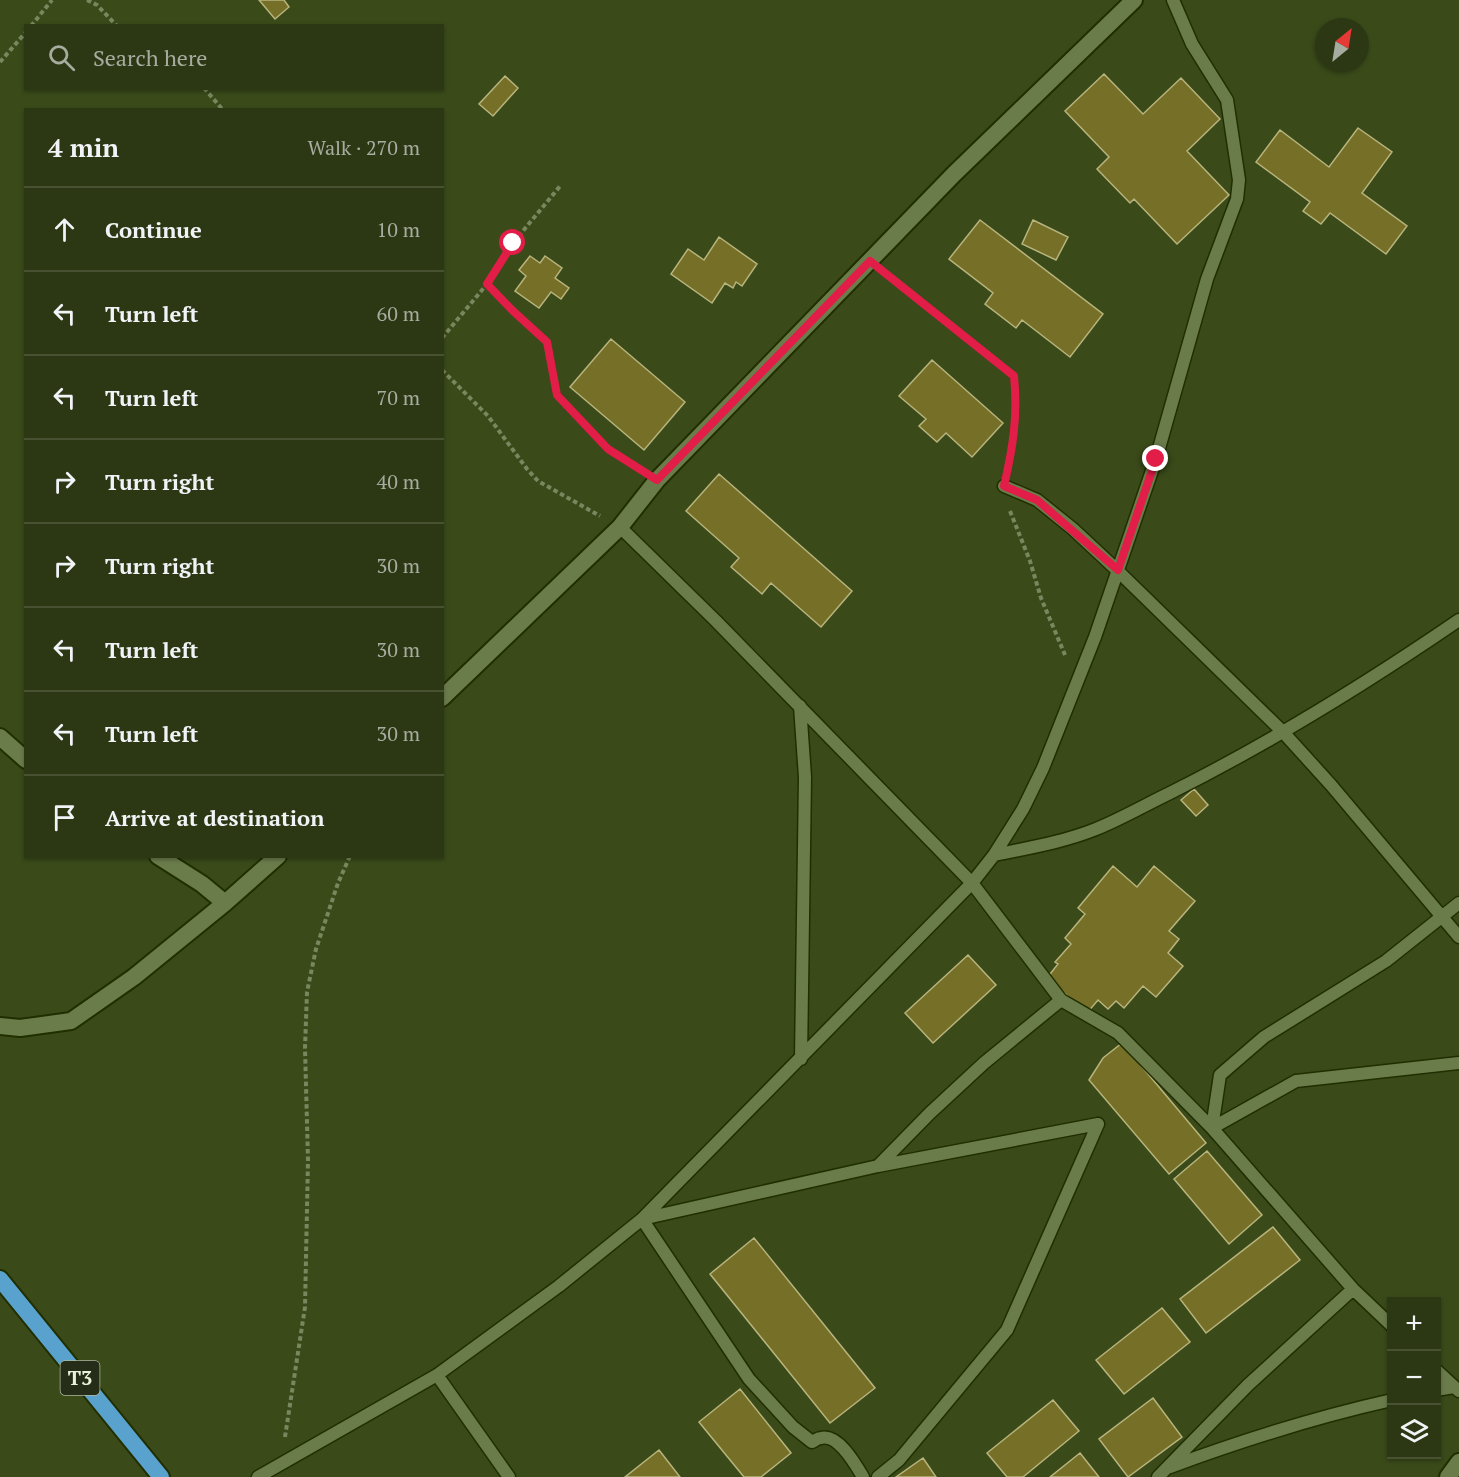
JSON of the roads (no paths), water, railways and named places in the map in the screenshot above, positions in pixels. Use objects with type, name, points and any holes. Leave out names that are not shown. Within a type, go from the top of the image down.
[{"type":"highway","name":"T3","points":[[0,1279],[157,1476]]},
{"type":"street","points":[[444,696],[620,527],[657,480],[954,174],[1134,0]]},
{"type":"street","points":[[0,737],[24,758]]},
{"type":"street","points":[[161,858],[202,884],[225,903]]},
{"type":"street","points":[[0,1026],[20,1028],[71,1021],[134,977],[225,903],[276,858]]},
{"type":"street","points":[[1448,1477],[1459,1462]]},
{"type":"lane","points":[[258,1477],[437,1375],[559,1286],[642,1219],[972,883],[994,855],[1023,809],[1077,684],[1118,570],[1156,459],[1207,279],[1237,200],[1239,180],[1227,100],[1192,44],[1173,0]]},
{"type":"lane","points":[[1004,486],[1037,500],[1118,570],[1283,732],[1331,785],[1459,937]]},
{"type":"lane","points":[[620,527],[800,706],[972,883],[1061,999],[1118,1033],[1212,1128],[1353,1289],[1387,1321]]},
{"type":"lane","points":[[994,855],[1056,842],[1096,829],[1199,778],[1283,732],[1459,620]]},
{"type":"lane","points":[[800,706],[805,777],[801,1059]]},
{"type":"lane","points":[[1212,1128],[1220,1075],[1264,1037],[1386,961],[1459,903]]},
{"type":"lane","points":[[878,1166],[976,1070],[1061,999]]},
{"type":"lane","points":[[1212,1128],[1296,1081],[1459,1064]]},
{"type":"lane","points":[[642,1219],[878,1166],[1098,1124],[1007,1330],[899,1460],[878,1477]]},
{"type":"lane","points":[[642,1219],[749,1379],[793,1427],[812,1442],[821,1437],[837,1443],[852,1459],[863,1477]]},
{"type":"lane","points":[[1162,1473],[1248,1385],[1353,1289]]},
{"type":"lane","points":[[1441,1374],[1457,1389]]},
{"type":"lane","points":[[437,1375],[509,1477]]},
{"type":"lane","points":[[1441,1390],[1457,1389]]},
{"type":"lane","points":[[1162,1473],[1249,1438],[1305,1421],[1387,1401]]}]
